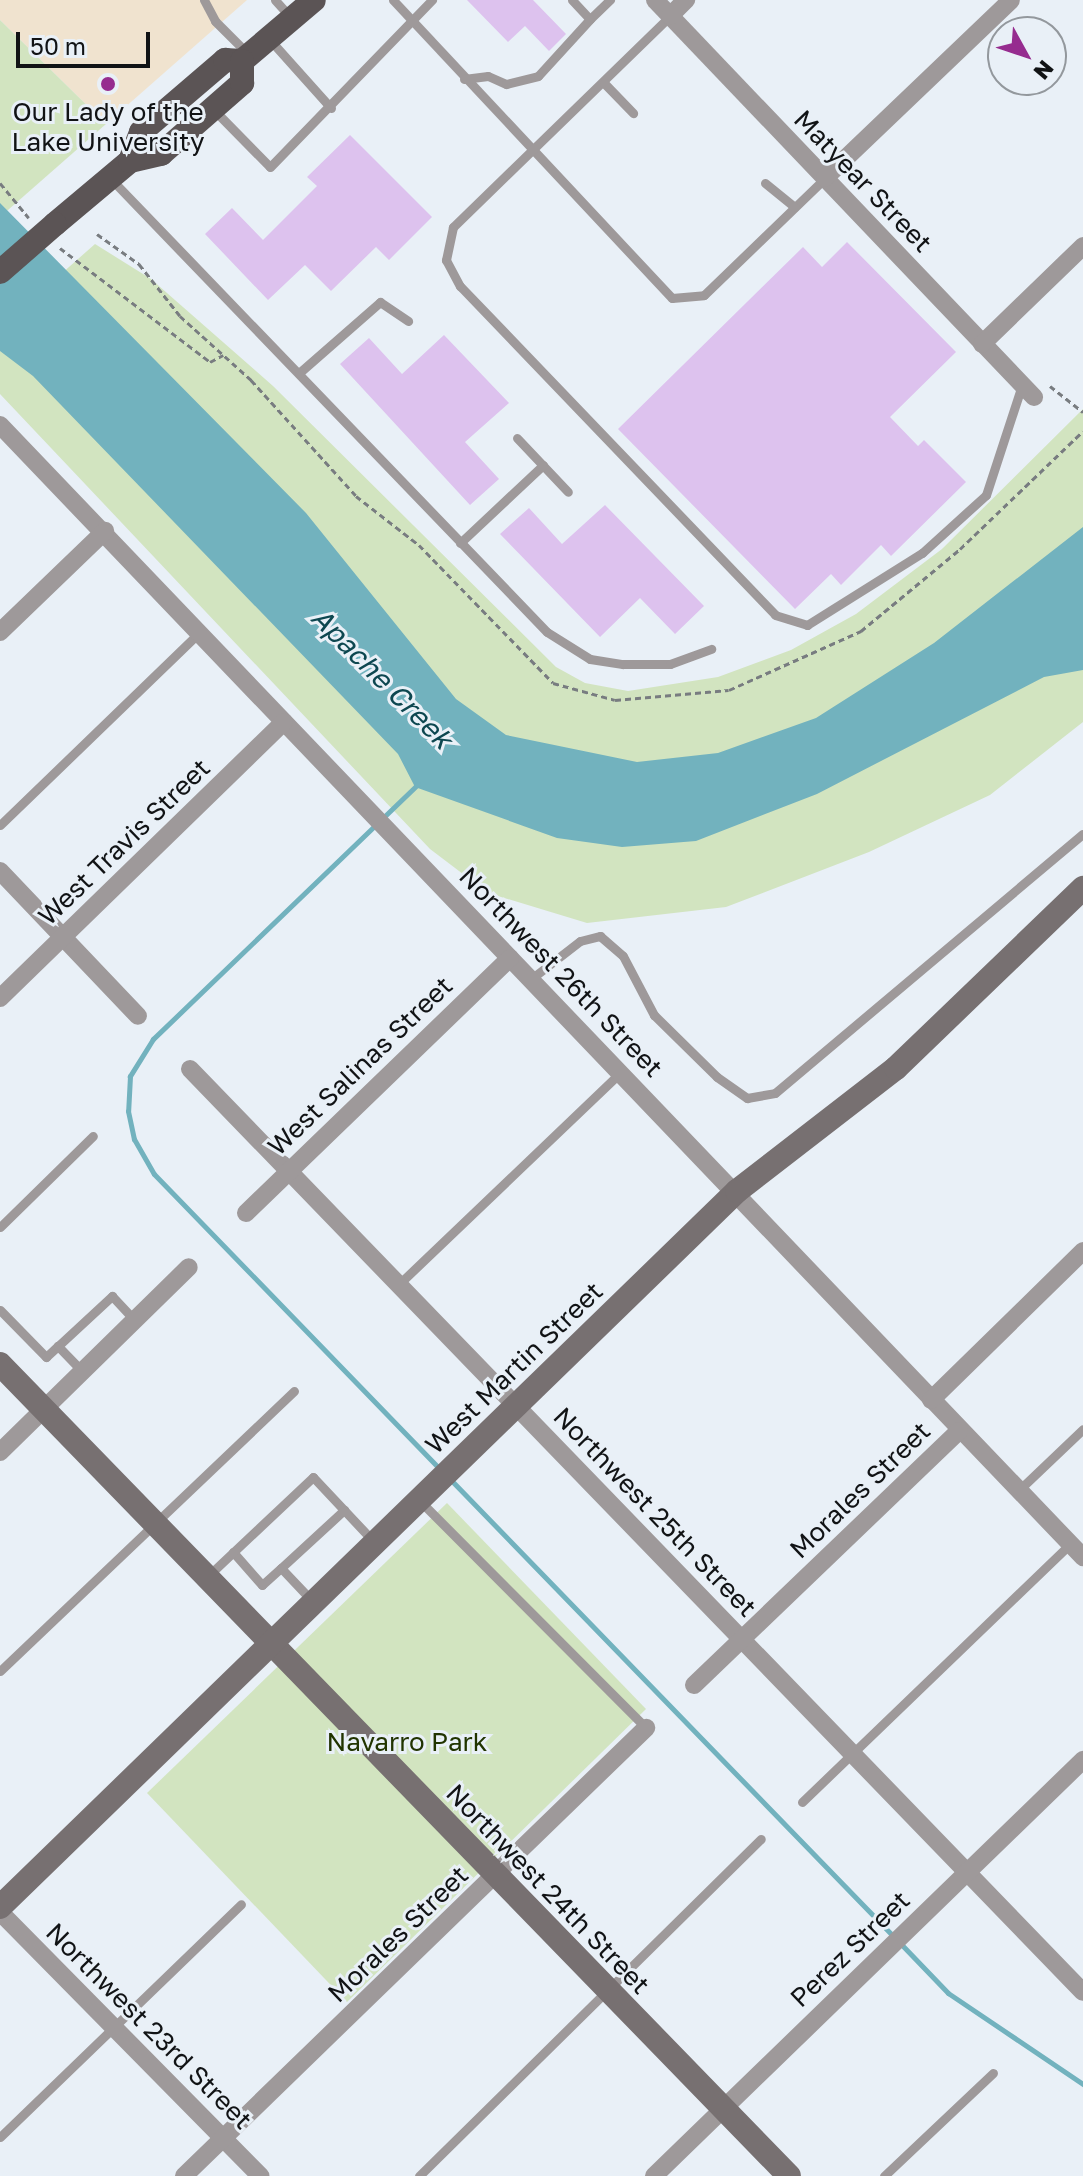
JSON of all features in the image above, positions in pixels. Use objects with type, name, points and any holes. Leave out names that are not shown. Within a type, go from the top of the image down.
[{"type":"main road","points":[[130,161],[141,132],[225,60],[245,58],[314,0]]},
{"type":"main road","points":[[0,272],[130,161],[161,154],[242,83],[245,58]]},
{"type":"main road","name":"West Martin Street","points":[[0,1910],[465,1453],[737,1191],[896,1068],[1083,888]]},
{"type":"main road","name":"Northwest 24th Street","points":[[0,1364],[789,2176]]},
{"type":"street","name":"Matyear Street","points":[[655,0],[1028,391]]},
{"type":"street","points":[[670,16],[686,0]]},
{"type":"street","points":[[825,178],[1011,0]]},
{"type":"street","points":[[982,344],[1083,246]]},
{"type":"street","name":"Northwest 26th Street","points":[[0,425],[737,1191],[959,1431],[1077,1551]]},
{"type":"street","points":[[0,632],[105,531]]},
{"type":"street","name":"West Travis Street","points":[[0,998],[284,722]]},
{"type":"street","points":[[0,871],[138,1016]]},
{"type":"street","name":"West Salinas Street","points":[[246,1213],[510,958]]},
{"type":"street","name":"Northwest 25th Street","points":[[190,1069],[518,1405],[742,1641],[1082,1987]]},
{"type":"street","name":"Morales Street","points":[[931,1400],[1083,1251]]},
{"type":"street","points":[[0,1452],[189,1267]]},
{"type":"street","name":"Morales Street","points":[[694,1685],[959,1431]]},
{"type":"street","name":"Morales Street","points":[[184,2176],[646,1728]]},
{"type":"street","name":"Perez Street","points":[[654,2176],[1083,1760]]},
{"type":"street","name":"Northwest 23rd Street","points":[[0,1910],[260,2176]]},
{"type":"lane","points":[[204,0],[215,21],[245,58]]},
{"type":"lane","points":[[275,0],[292,19]]},
{"type":"lane","points":[[393,0],[531,152],[672,298],[704,295],[825,178]]},
{"type":"lane","points":[[213,108],[270,167],[331,108],[410,20],[432,0]]},
{"type":"lane","points":[[572,0],[590,19]]},
{"type":"lane","points":[[464,79],[488,76],[506,84],[538,76],[610,0]]},
{"type":"lane","points":[[670,16],[453,227],[446,260],[460,286],[775,615],[807,625],[922,553],[986,495],[1028,391]]},
{"type":"lane","points":[[269,38],[331,108]]},
{"type":"lane","points":[[604,83],[633,113]]},
{"type":"lane","points":[[110,178],[547,632],[590,659],[670,664],[711,649]]},
{"type":"lane","points":[[765,183],[795,207]]},
{"type":"lane","points":[[299,373],[380,302],[408,321]]},
{"type":"lane","points":[[517,438],[568,492]]},
{"type":"lane","points":[[460,543],[543,465]]},
{"type":"lane","points":[[0,825],[201,631]]},
{"type":"lane","points":[[531,979],[580,941],[600,936],[623,956],[654,1015],[717,1077],[747,1098],[775,1093],[1083,834]]},
{"type":"lane","points":[[398,1285],[621,1072]]},
{"type":"lane","points":[[0,1227],[93,1136]]},
{"type":"lane","points":[[0,1310],[46,1357],[112,1296],[134,1320]]},
{"type":"lane","points":[[58,1346],[82,1371]]},
{"type":"lane","points":[[0,1671],[294,1391]]},
{"type":"lane","points":[[1017,1491],[1083,1429]]},
{"type":"lane","points":[[206,1577],[313,1477],[374,1542]]},
{"type":"lane","points":[[421,1497],[646,1728]]},
{"type":"lane","points":[[233,1552],[262,1585],[344,1510]]},
{"type":"lane","points":[[802,1802],[1077,1551]]},
{"type":"lane","points":[[281,1568],[313,1602]]},
{"type":"lane","points":[[419,2176],[610,1994],[761,1839]]},
{"type":"lane","points":[[0,2137],[241,1904]]},
{"type":"lane","points":[[884,2176],[993,2073]]},
{"type":"path","points":[[0,183],[104,287],[171,327],[210,362],[223,355]]},
{"type":"path","points":[[97,234],[139,264],[180,316],[223,355],[356,496],[419,545],[553,683],[615,700],[729,690],[861,631],[960,549],[1083,431]]},
{"type":"path","points":[[1028,391],[1047,386],[1083,412]]},
{"type":"shaded area","name":"Our Lady of the Lake University","points":[[0,0],[247,0],[106,124],[0,20]]},
{"type":"green space","points":[[0,20],[106,124],[0,217]]},
{"type":"green space","points":[[95,244],[151,279],[273,386],[556,667],[585,683],[628,691],[718,677],[791,650],[856,614],[942,549],[1083,409],[1083,722],[990,795],[869,852],[726,907],[587,923],[488,893],[430,849],[0,394],[0,328]]},
{"type":"green space","name":"Navarro Park","points":[[447,1503],[646,1709],[347,2002],[147,1793]]},
{"type":"water","name":"Apache Creek","points":[[0,203],[306,513],[456,699],[506,735],[637,762],[718,753],[816,718],[934,643],[1083,527],[1083,670],[1044,677],[817,794],[696,841],[622,847],[557,838],[415,787],[398,754],[33,376],[0,351]]},
{"type":"building","points":[[467,0],[533,0],[566,34],[549,51],[525,26],[508,42]]},
{"type":"building","points":[[350,135],[432,217],[389,260],[376,247],[331,291],[305,265],[268,300],[205,234],[232,208],[263,240],[317,186],[307,177]]},
{"type":"building","points":[[847,242],[956,352],[890,417],[918,446],[924,440],[966,482],[891,556],[881,545],[841,585],[831,574],[795,609],[618,429],[803,247],[822,267]]},
{"type":"building","points":[[444,335],[509,403],[465,442],[499,479],[470,505],[340,364],[369,338],[402,374]]},
{"type":"building","points":[[605,505],[704,606],[675,634],[640,598],[600,637],[500,534],[529,508],[562,544]]},
{"type":"waterway","points":[[418,784],[153,1039],[130,1076],[128,1111],[134,1139],[154,1174],[440,1469]]},
{"type":"waterway","points":[[450,1479],[894,1937]]},
{"type":"waterway","points":[[901,1944],[948,1993],[1083,2084]]},
{"type":"place","name":"Our Lady of the Lake University","points":[[108,84]]}]
